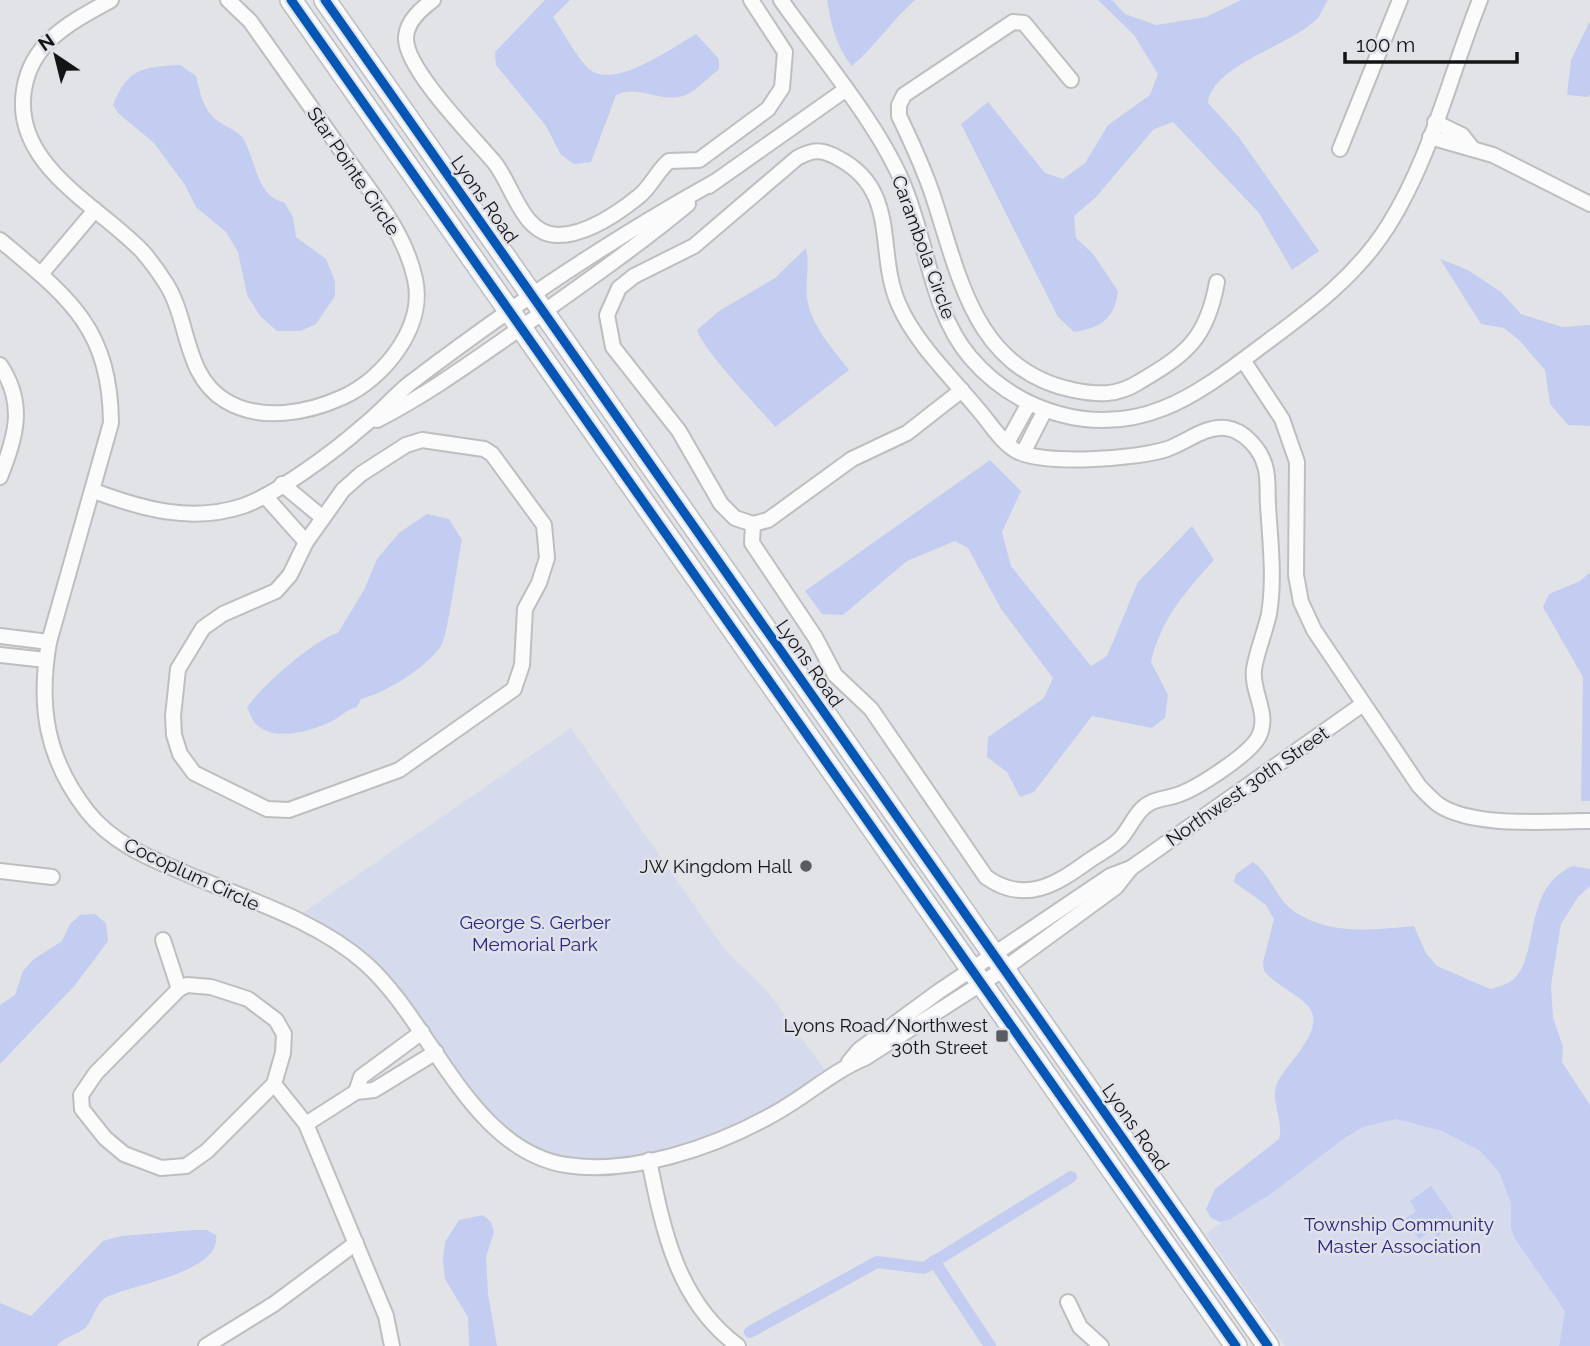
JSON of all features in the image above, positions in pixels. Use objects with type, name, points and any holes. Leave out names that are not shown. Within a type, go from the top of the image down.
[{"type":"main road","points":[[291,0],[1236,1346]]},
{"type":"main road","name":"Lyons Road","points":[[325,0],[1268,1346]]},
{"type":"street","name":"Star Pointe Circle","points":[[111,0],[81,16],[37,51],[26,72],[22,103],[29,137],[53,172],[143,252],[166,284],[200,378],[225,401],[244,409],[278,413],[318,408],[362,388],[394,356],[412,326],[416,281],[397,229],[250,21],[228,0]]},
{"type":"street","points":[[433,0],[410,24],[406,37],[407,50],[451,116],[496,164],[532,225],[554,235],[571,234],[589,228],[639,197],[669,161],[699,159],[768,109],[782,88],[785,52],[751,0]]},
{"type":"street","name":"Carambola Circle","points":[[782,0],[867,121],[902,180],[940,300],[969,356],[988,375],[1028,405],[1094,422],[1135,417],[1166,408],[1243,360],[1313,309],[1364,258],[1388,226],[1408,190],[1430,138],[1480,0]]},
{"type":"street","points":[[1340,149],[1400,0]]},
{"type":"street","points":[[1071,80],[1024,23],[1013,22],[904,95],[899,105],[899,116],[933,196],[968,303],[982,328],[1021,370],[1068,389],[1110,394],[1127,390],[1148,377],[1195,341],[1209,320],[1217,282]]},
{"type":"street","points":[[93,491],[135,506],[171,513],[206,513],[242,506],[265,496],[361,428],[407,386],[516,319],[639,224],[714,182],[845,90]]},
{"type":"street","points":[[1435,122],[1462,135],[1473,149]]},
{"type":"street","points":[[1430,138],[1493,155],[1590,204]]},
{"type":"street","points":[[753,524],[752,543],[815,637],[835,675],[871,709],[986,877],[1011,889],[1039,890],[1055,885],[1118,841],[1149,803],[1182,794],[1244,753],[1257,739],[1263,712],[1254,683],[1254,670],[1269,612],[1272,584],[1265,466],[1254,445],[1241,432],[1227,428],[1213,428],[1166,450],[1134,457],[1060,458],[1023,453],[1007,443],[916,332],[898,304],[876,196],[866,176],[823,150],[810,151],[797,158],[694,246],[634,276],[619,288],[607,315],[613,347],[679,431],[721,504],[735,518],[753,524],[768,520],[852,459],[907,433],[962,390]]},
{"type":"street","points":[[41,274],[95,210]]},
{"type":"street","name":"Cocoplum Circle","points":[[0,240],[41,274],[75,308],[92,334],[104,362],[110,395],[110,423],[49,642],[43,702],[51,741],[69,783],[88,812],[113,837],[141,854],[337,941],[365,963],[390,989],[478,1111],[501,1134],[529,1151],[562,1164],[594,1168],[623,1167],[649,1160]]},
{"type":"street","points":[[1243,360],[1282,419],[1297,462],[1296,575],[1301,601],[1314,630],[1419,786],[1438,804],[1461,815],[1590,821]]},
{"type":"street","points":[[0,365],[12,384],[17,403],[16,426],[0,477]]},
{"type":"street","points":[[1007,443],[1028,405]]},
{"type":"street","points":[[1023,453],[1045,410]]},
{"type":"street","points":[[422,440],[484,449],[492,454],[544,525],[547,558],[539,583],[525,609],[522,665],[514,689],[399,769],[309,804],[289,810],[267,809],[194,773],[180,754],[174,734],[173,716],[178,669],[203,628],[223,614],[276,591],[290,575],[306,542],[323,519],[343,490],[361,474],[406,445],[422,440]]},
{"type":"street","points":[[282,484],[323,519]]},
{"type":"street","points":[[265,496],[306,542]]},
{"type":"street","points":[[0,636],[49,642]]},
{"type":"street","points":[[0,655],[46,660]]},
{"type":"street","name":"Northwest 30th Street","points":[[649,1160],[720,1140],[771,1116],[845,1066],[859,1050],[1116,887],[1131,868],[1363,704]]},
{"type":"street","points":[[0,871],[52,877]]},
{"type":"street","points":[[163,940],[179,989]]},
{"type":"street","points":[[187,985],[211,987],[248,999],[276,1020],[284,1034],[283,1053],[274,1084],[207,1151],[186,1166],[161,1168],[124,1154],[105,1138],[82,1109],[81,1095],[96,1073],[179,989],[187,985]]},
{"type":"street","points":[[356,1091],[361,1077],[422,1032]]},
{"type":"street","points":[[306,1124],[356,1091],[374,1090],[436,1052]]},
{"type":"street","points":[[274,1084],[306,1124],[386,1317],[392,1346]]},
{"type":"street","points":[[649,1160],[667,1240],[682,1280],[702,1311],[738,1346]]},
{"type":"street","points":[[206,1346],[274,1304],[356,1243]]},
{"type":"street","points":[[1068,1302],[1080,1327],[1101,1346]]},
{"type":"green space","name":"George S. Gerber Memorial Park","points":[[571,728],[725,950],[768,992],[826,1072],[758,1117],[692,1142],[598,1168],[509,1138],[354,942],[298,916]]},
{"type":"green space","name":"Township Community Master Association","points":[[1396,1119],[1442,1131],[1480,1151],[1499,1172],[1511,1203],[1515,1239],[1565,1311],[1559,1346],[1285,1346],[1206,1234],[1275,1190],[1347,1136],[1379,1122]]},
{"type":"water","points":[[545,0],[570,0],[553,17],[582,61],[598,74],[611,75],[642,65],[696,34],[719,59],[719,69],[692,92],[679,97],[670,98],[634,91],[616,95],[591,162],[574,164],[561,155],[546,126],[496,65],[495,52]]},
{"type":"water","points":[[827,0],[915,0],[852,66],[838,43]]},
{"type":"water","points":[[1098,0],[1112,0],[1125,14],[1156,25],[1206,17],[1241,0],[1328,0],[1317,19],[1305,29],[1237,67],[1223,78],[1213,90],[1208,103],[1238,136],[1319,251],[1292,270],[1259,213],[1173,122],[1154,129],[1096,197],[1074,216],[1076,238],[1093,254],[1118,291],[1110,315],[1092,328],[1074,332],[1058,317],[961,124],[988,102],[1045,173],[1063,179],[1085,163],[1108,125],[1150,95],[1158,74],[1134,35]]},
{"type":"water","points":[[1590,21],[1590,94],[1588,97],[1567,95],[1571,60]]},
{"type":"water","points":[[180,65],[196,76],[202,98],[212,116],[242,137],[267,192],[284,202],[293,217],[296,237],[326,259],[335,281],[335,296],[316,324],[301,331],[277,331],[260,316],[247,295],[238,252],[226,232],[196,207],[185,185],[154,143],[118,113],[113,105],[124,83],[138,72]]},
{"type":"water","points":[[806,248],[809,308],[824,337],[849,370],[775,427],[720,365],[697,330],[719,311],[775,278]]},
{"type":"water","points":[[1440,259],[1468,270],[1501,292],[1521,314],[1562,327],[1590,325],[1590,426],[1568,425],[1550,404],[1545,370],[1519,340],[1504,328],[1481,324]]},
{"type":"water","points":[[990,460],[1021,491],[1002,532],[1011,566],[1091,666],[1107,656],[1138,582],[1192,526],[1214,560],[1175,607],[1155,647],[1151,662],[1168,695],[1165,718],[1152,728],[1092,716],[1034,792],[1020,797],[1007,772],[987,757],[988,737],[1044,698],[1053,678],[1001,609],[968,548],[955,541],[907,561],[843,615],[822,614],[805,591]]},
{"type":"water","points":[[427,514],[449,519],[462,540],[450,613],[441,646],[426,663],[405,678],[361,699],[357,707],[326,724],[305,731],[282,734],[262,729],[254,722],[247,708],[275,677],[316,644],[338,633],[364,590],[377,559],[399,533]]},
{"type":"water","points":[[1590,572],[1590,801],[1581,801],[1583,677],[1543,607],[1549,594],[1580,581]]},
{"type":"water","points":[[1253,862],[1285,904],[1305,918],[1320,924],[1350,929],[1414,926],[1426,953],[1437,966],[1490,989],[1513,980],[1523,966],[1539,904],[1546,889],[1557,876],[1573,866],[1590,869],[1590,886],[1578,897],[1561,924],[1551,985],[1553,1018],[1563,1047],[1562,1062],[1590,1105],[1590,1346],[1559,1346],[1565,1311],[1515,1239],[1511,1228],[1511,1203],[1499,1172],[1480,1151],[1442,1131],[1396,1119],[1363,1127],[1272,1193],[1229,1220],[1220,1222],[1211,1218],[1206,1209],[1215,1189],[1279,1139],[1276,1086],[1303,1046],[1313,1025],[1313,1014],[1307,1005],[1264,971],[1263,962],[1274,919],[1266,905],[1234,882],[1236,874]]},
{"type":"water","points":[[95,914],[106,923],[108,941],[76,984],[0,1064],[0,1005],[15,995],[23,971],[34,959],[62,941],[70,924],[80,915]]},
{"type":"water","points":[[1431,1186],[1457,1223],[1437,1237],[1432,1230],[1419,1239],[1405,1219],[1416,1211],[1410,1201]]},
{"type":"water","points":[[483,1215],[491,1222],[494,1232],[486,1257],[488,1294],[497,1346],[469,1346],[468,1317],[445,1279],[443,1260],[445,1242],[459,1220]]},
{"type":"water","points":[[207,1230],[216,1235],[214,1248],[205,1259],[190,1268],[105,1298],[84,1329],[57,1346],[0,1346],[0,1303],[31,1316],[103,1241],[121,1236]]},
{"type":"waterway","points":[[750,1332],[877,1262],[924,1268],[1071,1177]]},
{"type":"waterway","points":[[934,1261],[990,1346]]},
{"type":"cycle path","points":[[291,0],[1236,1346]]},
{"type":"cycle path","points":[[325,0],[1268,1346]]},
{"type":"place","name":"JW Kingdom Hall","points":[[806,866]]},
{"type":"place","name":"Lyons Road/Northwest 30th Street","points":[[1002,1036]]}]
